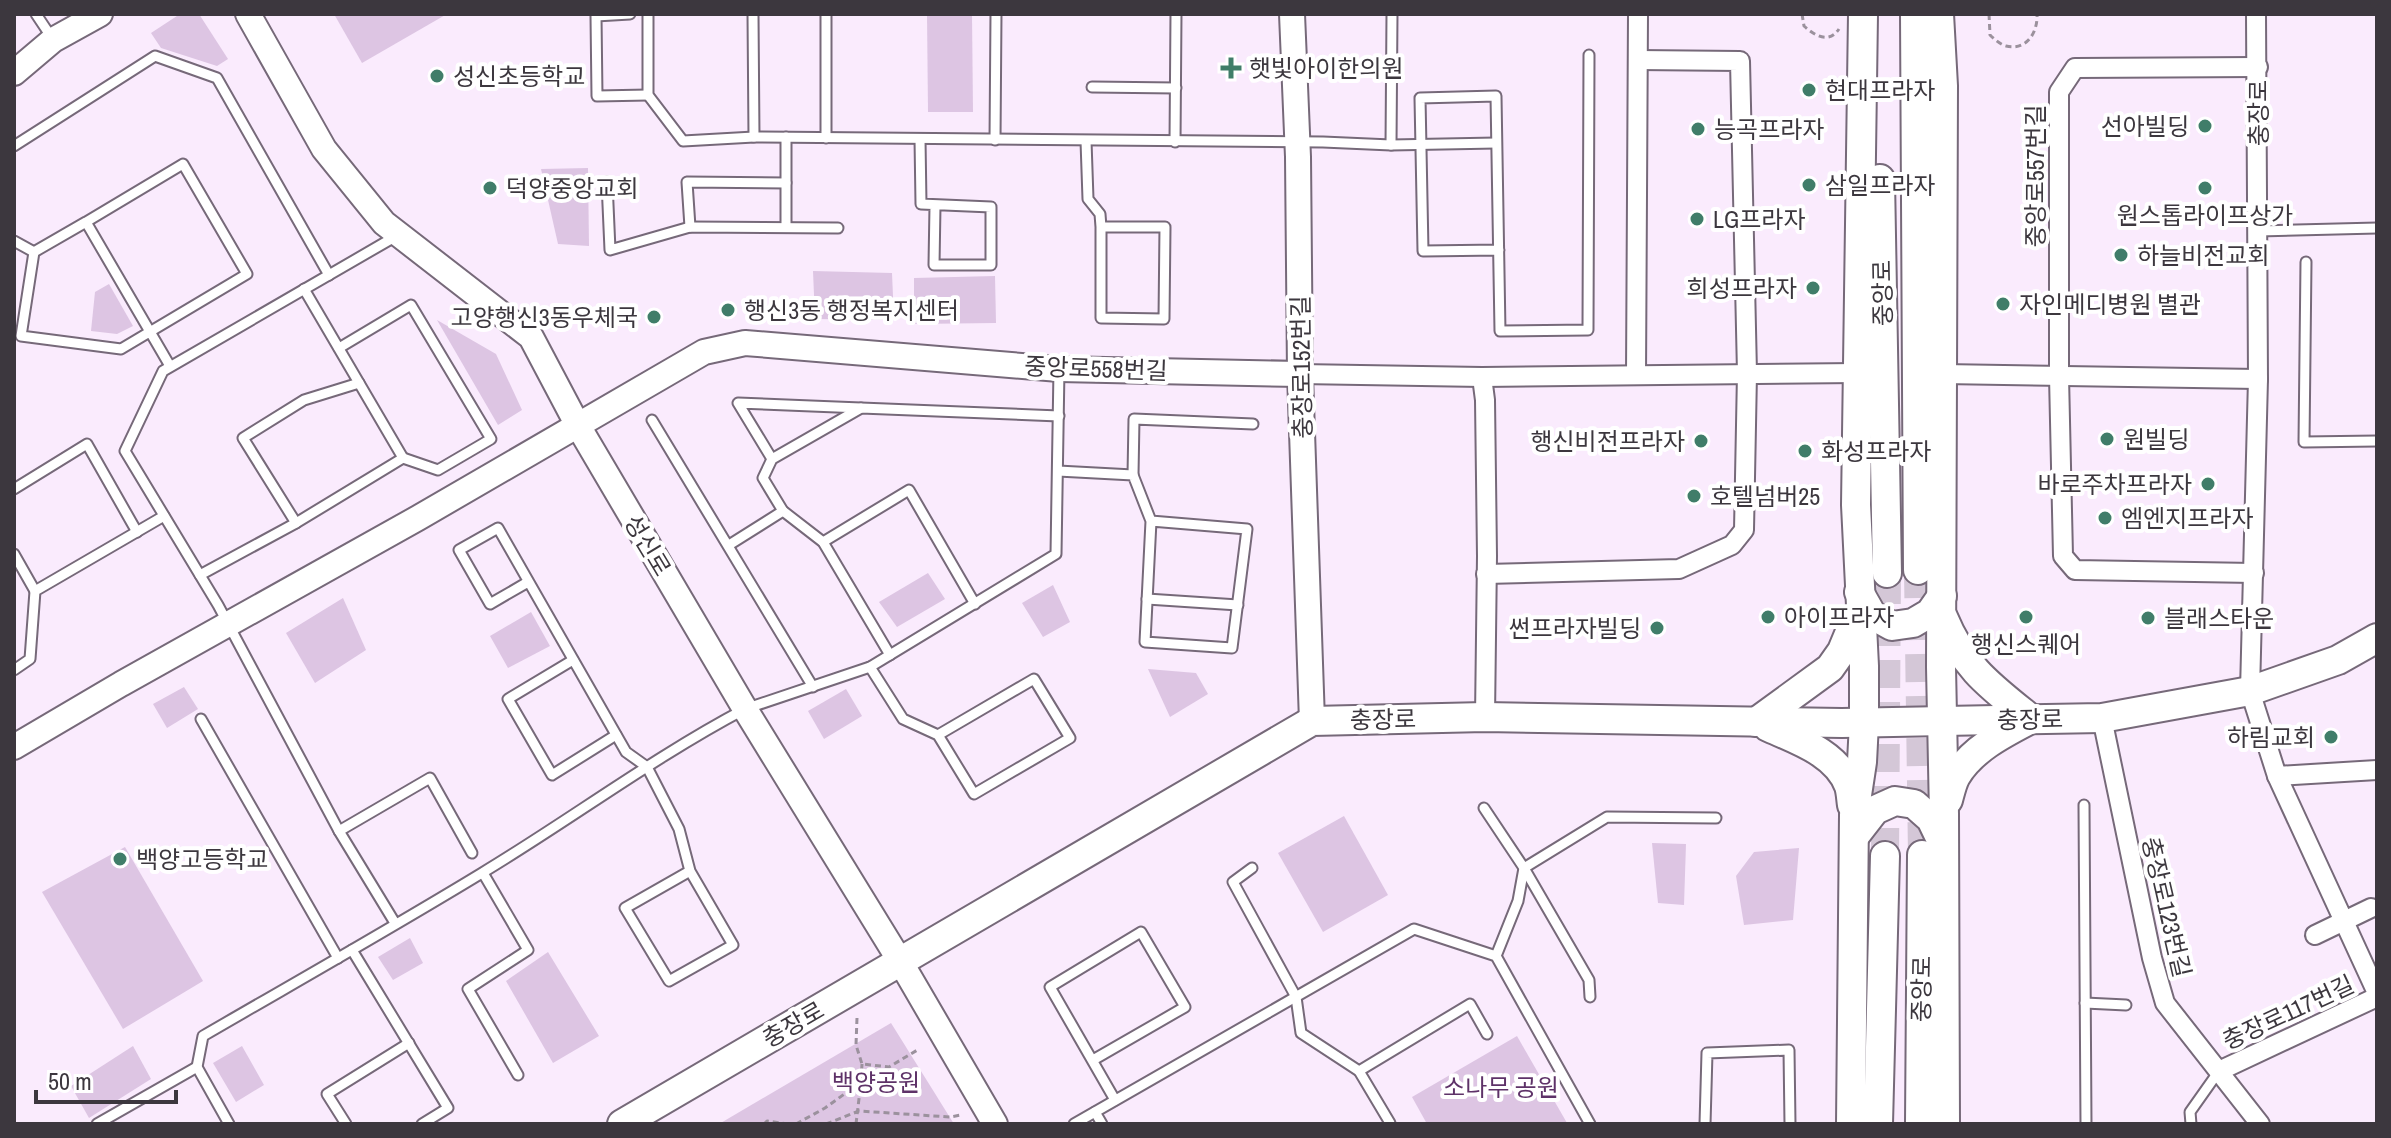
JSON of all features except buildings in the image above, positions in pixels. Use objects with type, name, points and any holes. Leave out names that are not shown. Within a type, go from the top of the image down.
[{"type":"main road","name":"중앙로","points":[[1877,14],[1887,573]]},
{"type":"main road","name":"중앙로","points":[[1915,14],[1918,570]]},
{"type":"main road","points":[[1939,14],[1943,86],[1944,814]]},
{"type":"main road","points":[[1851,1124],[1854,826],[1864,723],[1856,505],[1858,373],[1852,19]]},
{"type":"main road","points":[[1860,600],[1872,615],[1892,626],[1913,623],[1942,604]]},
{"type":"main road","points":[[1756,722],[1830,668],[1842,651],[1860,600]]},
{"type":"main road","points":[[1933,851],[1954,778],[1967,762],[1999,736],[2031,719],[1983,681],[1968,663],[1953,641],[1942,604]]},
{"type":"main road","name":"충장로","points":[[622,1124],[1312,721],[1485,717],[1864,723],[2102,718],[2250,691],[2338,660],[2377,638]]},
{"type":"main road","points":[[1756,722],[1817,749],[1837,767],[1849,784],[1854,826]]},
{"type":"main road","points":[[1854,826],[1875,810],[1895,801],[1914,804],[1931,819],[1945,1124]]},
{"type":"main road","name":"중앙로","points":[[1920,1124],[1933,851]]},
{"type":"main road","name":"중앙로","points":[[1878,1124],[1885,856]]},
{"type":"street","points":[[14,73],[53,40],[100,14]]},
{"type":"street","name":"성신로","points":[[248,14],[324,149],[384,223],[531,337],[577,424],[745,709],[900,961],[995,1124]]},
{"type":"street","name":"충장로152번길","points":[[1292,14],[1312,721]]},
{"type":"street","points":[[1636,375],[1638,14]]},
{"type":"street","name":"충장로","points":[[2250,691],[2258,379],[2256,14]]},
{"type":"street","points":[[1486,574],[1679,569],[1732,545],[1744,530],[1747,373],[1740,61],[1638,60]]},
{"type":"street","name":"중앙로557번길","points":[[2254,573],[2075,570],[2063,556],[2059,376],[2059,92],[2075,68],[2258,67]]},
{"type":"street","name":"중앙로558번길","points":[[14,747],[704,352],[745,343],[1059,369],[1482,377],[1858,373]]},
{"type":"street","points":[[1943,374],[2258,379]]},
{"type":"street","points":[[1482,377],[1485,400],[1485,717]]},
{"type":"street","name":"충장로117번길","points":[[2219,1071],[2377,995],[2277,776],[2250,691]]},
{"type":"street","name":"충장로123번길","points":[[2102,718],[2152,958],[2165,1003],[2260,1124]]},
{"type":"street","points":[[2277,776],[2377,770]]},
{"type":"street","points":[[2315,935],[2371,908]]},
{"type":"lane","points":[[36,14],[53,40]]},
{"type":"lane","points":[[630,14],[596,16],[597,96],[648,95]]},
{"type":"lane","points":[[648,14],[648,95],[683,141],[786,137],[1391,145],[1496,143]]},
{"type":"lane","points":[[753,14],[754,137]]},
{"type":"lane","points":[[826,14],[826,138]]},
{"type":"lane","points":[[995,140],[996,14]]},
{"type":"lane","points":[[1175,142],[1176,14]]},
{"type":"lane","points":[[1391,145],[1392,14]]},
{"type":"lane","points":[[1499,250],[1423,251],[1420,98],[1496,96],[1496,143],[1499,250],[1500,331],[1588,330],[1589,55]]},
{"type":"lane","points":[[14,146],[155,56],[217,78],[329,275]]},
{"type":"lane","points":[[1092,87],[1176,88]]},
{"type":"lane","points":[[786,137],[786,227]]},
{"type":"lane","points":[[920,139],[921,204],[991,207],[991,265],[934,265],[935,206]]},
{"type":"lane","points":[[1086,141],[1088,199],[1100,214],[1101,318],[1164,319],[1165,227],[1101,227]]},
{"type":"lane","points":[[183,164],[247,274],[121,349],[21,336],[34,252],[183,164]]},
{"type":"lane","points":[[607,182],[610,250],[690,227],[838,228]]},
{"type":"lane","points":[[690,227],[687,182],[786,183]]},
{"type":"lane","points":[[86,222],[170,366]]},
{"type":"lane","points":[[2258,231],[2377,228]]},
{"type":"lane","points":[[395,923],[339,831],[200,575],[125,451],[163,371],[399,234]]},
{"type":"lane","points":[[14,241],[34,252]]},
{"type":"lane","points":[[2306,262],[2304,442],[2377,441]]},
{"type":"lane","points":[[304,289],[403,458],[438,470],[491,439],[411,305],[339,348]]},
{"type":"lane","points":[[229,1124],[197,1067],[203,1036],[483,873],[647,767],[745,709],[870,667],[1056,554],[1059,369]]},
{"type":"lane","points":[[296,523],[243,438],[304,400],[359,383]]},
{"type":"lane","points":[[772,459],[738,403],[1059,416]]},
{"type":"lane","points":[[861,408],[772,459],[763,478],[783,511],[823,542],[890,655]]},
{"type":"lane","points":[[1151,521],[1247,529],[1232,648],[1145,642],[1151,521],[1133,475],[1134,419],[1253,424]]},
{"type":"lane","points":[[652,420],[813,687]]},
{"type":"lane","points":[[14,489],[87,444],[137,532]]},
{"type":"lane","points":[[200,575],[296,523],[403,458]]},
{"type":"lane","points":[[1058,471],[1133,475]]},
{"type":"lane","points":[[823,542],[909,490],[975,604]]},
{"type":"lane","points":[[729,545],[783,511]]},
{"type":"lane","points":[[35,591],[164,516]]},
{"type":"lane","points":[[528,582],[490,604],[459,550],[498,528],[626,752],[647,767],[679,829],[690,871],[733,945],[669,981],[625,908],[690,871]]},
{"type":"lane","points":[[14,554],[35,591],[30,659],[14,670]]},
{"type":"lane","points":[[1147,599],[1238,605]]},
{"type":"lane","points":[[573,660],[508,699],[552,775],[616,735]]},
{"type":"lane","points":[[870,667],[903,719],[938,735],[974,794],[1070,738],[1034,679],[938,735]]},
{"type":"lane","points":[[201,719],[338,958]]},
{"type":"lane","points":[[339,831],[430,778],[472,853]]},
{"type":"lane","points":[[2084,805],[2086,1124]]},
{"type":"lane","points":[[1484,808],[1524,868],[1589,980],[1590,997]]},
{"type":"lane","points":[[1496,956],[1518,901],[1524,868],[1607,817],[1716,818]]},
{"type":"lane","points":[[1252,868],[1233,882],[1296,997],[1301,1033],[1359,1071],[1390,1123]]},
{"type":"lane","points":[[483,873],[528,950],[468,989],[518,1075]]},
{"type":"lane","points":[[1074,1124],[1414,929],[1496,956],[1590,1124]]},
{"type":"lane","points":[[1093,1060],[1185,1007],[1141,932],[1050,987],[1115,1100]]},
{"type":"lane","points":[[352,950],[448,1108],[422,1124]]},
{"type":"lane","points":[[2085,1003],[2126,1005]]},
{"type":"lane","points":[[1359,1071],[1470,1004],[1487,1034]]},
{"type":"lane","points":[[346,1124],[327,1094],[409,1043]]},
{"type":"lane","points":[[1705,1124],[1707,1053],[1789,1050],[1790,1124]]},
{"type":"lane","points":[[97,1124],[197,1067]]},
{"type":"lane","points":[[2191,1124],[2190,1112],[2219,1071]]},
{"type":"lane","points":[[1095,1112],[1102,1124]]},
{"type":"path","points":[[1802,14],[1804,26],[1820,37],[1829,38],[1852,19]]},
{"type":"path","points":[[1989,14],[1990,35],[2005,46],[2020,46],[2030,40],[2036,30],[2037,14]]},
{"type":"path","points":[[856,1124],[862,1064],[856,1045],[857,1018]]},
{"type":"path","points":[[862,1064],[889,1067],[919,1049]]},
{"type":"path","points":[[796,1124],[861,1082]]},
{"type":"path","points":[[826,1124],[859,1111],[950,1117],[961,1115]]},
{"type":"path","points":[[764,1124],[767,1121],[788,1124]]},
{"type":"green space","points":[[180,14],[199,14],[228,59],[217,66],[161,48],[151,33]]},
{"type":"green space","points":[[334,14],[447,14],[362,63]]},
{"type":"green space","points":[[927,14],[972,14],[973,112],[928,112]]},
{"type":"green space","points":[[588,168],[589,246],[558,244],[541,169]]},
{"type":"green space","points":[[813,271],[892,273],[894,320],[815,319]]},
{"type":"green space","points":[[995,276],[996,323],[914,324],[914,278]]},
{"type":"green space","points":[[109,284],[133,326],[117,334],[91,331],[95,292]]},
{"type":"green space","points":[[437,320],[496,354],[522,410],[498,425]]},
{"type":"green space","points":[[928,573],[945,599],[897,627],[879,602]]},
{"type":"green space","points":[[1053,585],[1070,622],[1043,637],[1022,603]]},
{"type":"green space","points":[[343,598],[366,650],[315,683],[286,633]]},
{"type":"green space","points":[[531,612],[550,646],[508,668],[490,636]]},
{"type":"green space","points":[[1148,669],[1196,673],[1208,694],[1170,717]]},
{"type":"green space","points":[[184,687],[198,709],[167,728],[153,704]]},
{"type":"green space","points":[[846,689],[862,716],[824,739],[808,711]]},
{"type":"green space","points":[[1344,816],[1388,895],[1323,932],[1278,853]]},
{"type":"green space","points":[[1652,843],[1686,844],[1684,905],[1658,903]]},
{"type":"green space","points":[[125,847],[203,981],[123,1029],[42,892]]},
{"type":"green space","points":[[1799,848],[1793,920],[1744,925],[1736,876],[1754,852]]},
{"type":"green space","points":[[410,938],[423,963],[393,980],[378,957]]},
{"type":"green space","points":[[548,952],[599,1036],[553,1063],[506,981]]},
{"type":"green space","name":"백양공원","points":[[891,1023],[954,1124],[719,1124]]},
{"type":"green space","name":"소나무 공원","points":[[1517,1036],[1567,1123],[1427,1124],[1412,1097]]},
{"type":"green space","points":[[133,1046],[151,1079],[89,1118],[71,1086]]},
{"type":"green space","points":[[242,1046],[264,1085],[236,1102],[213,1063]]},
{"type":"tunnel","points":[[1918,570],[1922,855]]},
{"type":"tunnel","points":[[1885,856],[1887,573]]},
{"type":"place","name":"햇빛아이한의원","points":[[1231,68]]},
{"type":"place","name":"성신초등학교","points":[[437,76]]},
{"type":"place","name":"현대프라자","points":[[1809,90]]},
{"type":"place","name":"선아빌딩","points":[[2205,126]]},
{"type":"place","name":"능곡프라자","points":[[1698,129]]},
{"type":"place","name":"삼일프라자","points":[[1809,185]]},
{"type":"place","name":"덕양중앙교회","points":[[490,188]]},
{"type":"place","name":"원스톱라이프상가","points":[[2205,188]]},
{"type":"place","name":"LG프라자","points":[[1697,219]]},
{"type":"place","name":"하늘비전교회","points":[[2121,255]]},
{"type":"place","name":"희성프라자","points":[[1813,288]]},
{"type":"place","name":"자인메디병원 별관","points":[[2003,304]]},
{"type":"place","name":"행신3동 행정복지센터","points":[[728,310]]},
{"type":"place","name":"고양행신3동우체국","points":[[654,317]]},
{"type":"place","name":"원빌딩","points":[[2107,439]]},
{"type":"place","name":"행신비전프라자","points":[[1701,441]]},
{"type":"place","name":"화성프라자","points":[[1805,451]]},
{"type":"place","name":"바로주차프라자","points":[[2208,484]]},
{"type":"place","name":"호텔넘버25","points":[[1694,496]]},
{"type":"place","name":"엠엔지프라자","points":[[2105,518]]},
{"type":"place","name":"아이프라자","points":[[1768,617]]},
{"type":"place","name":"행신스퀘어","points":[[2026,617]]},
{"type":"place","name":"블래스타운","points":[[2148,618]]},
{"type":"place","name":"썬프라자빌딩","points":[[1657,628]]},
{"type":"place","name":"하림교회","points":[[2331,737]]},
{"type":"place","name":"백양고등학교","points":[[120,859]]}]
